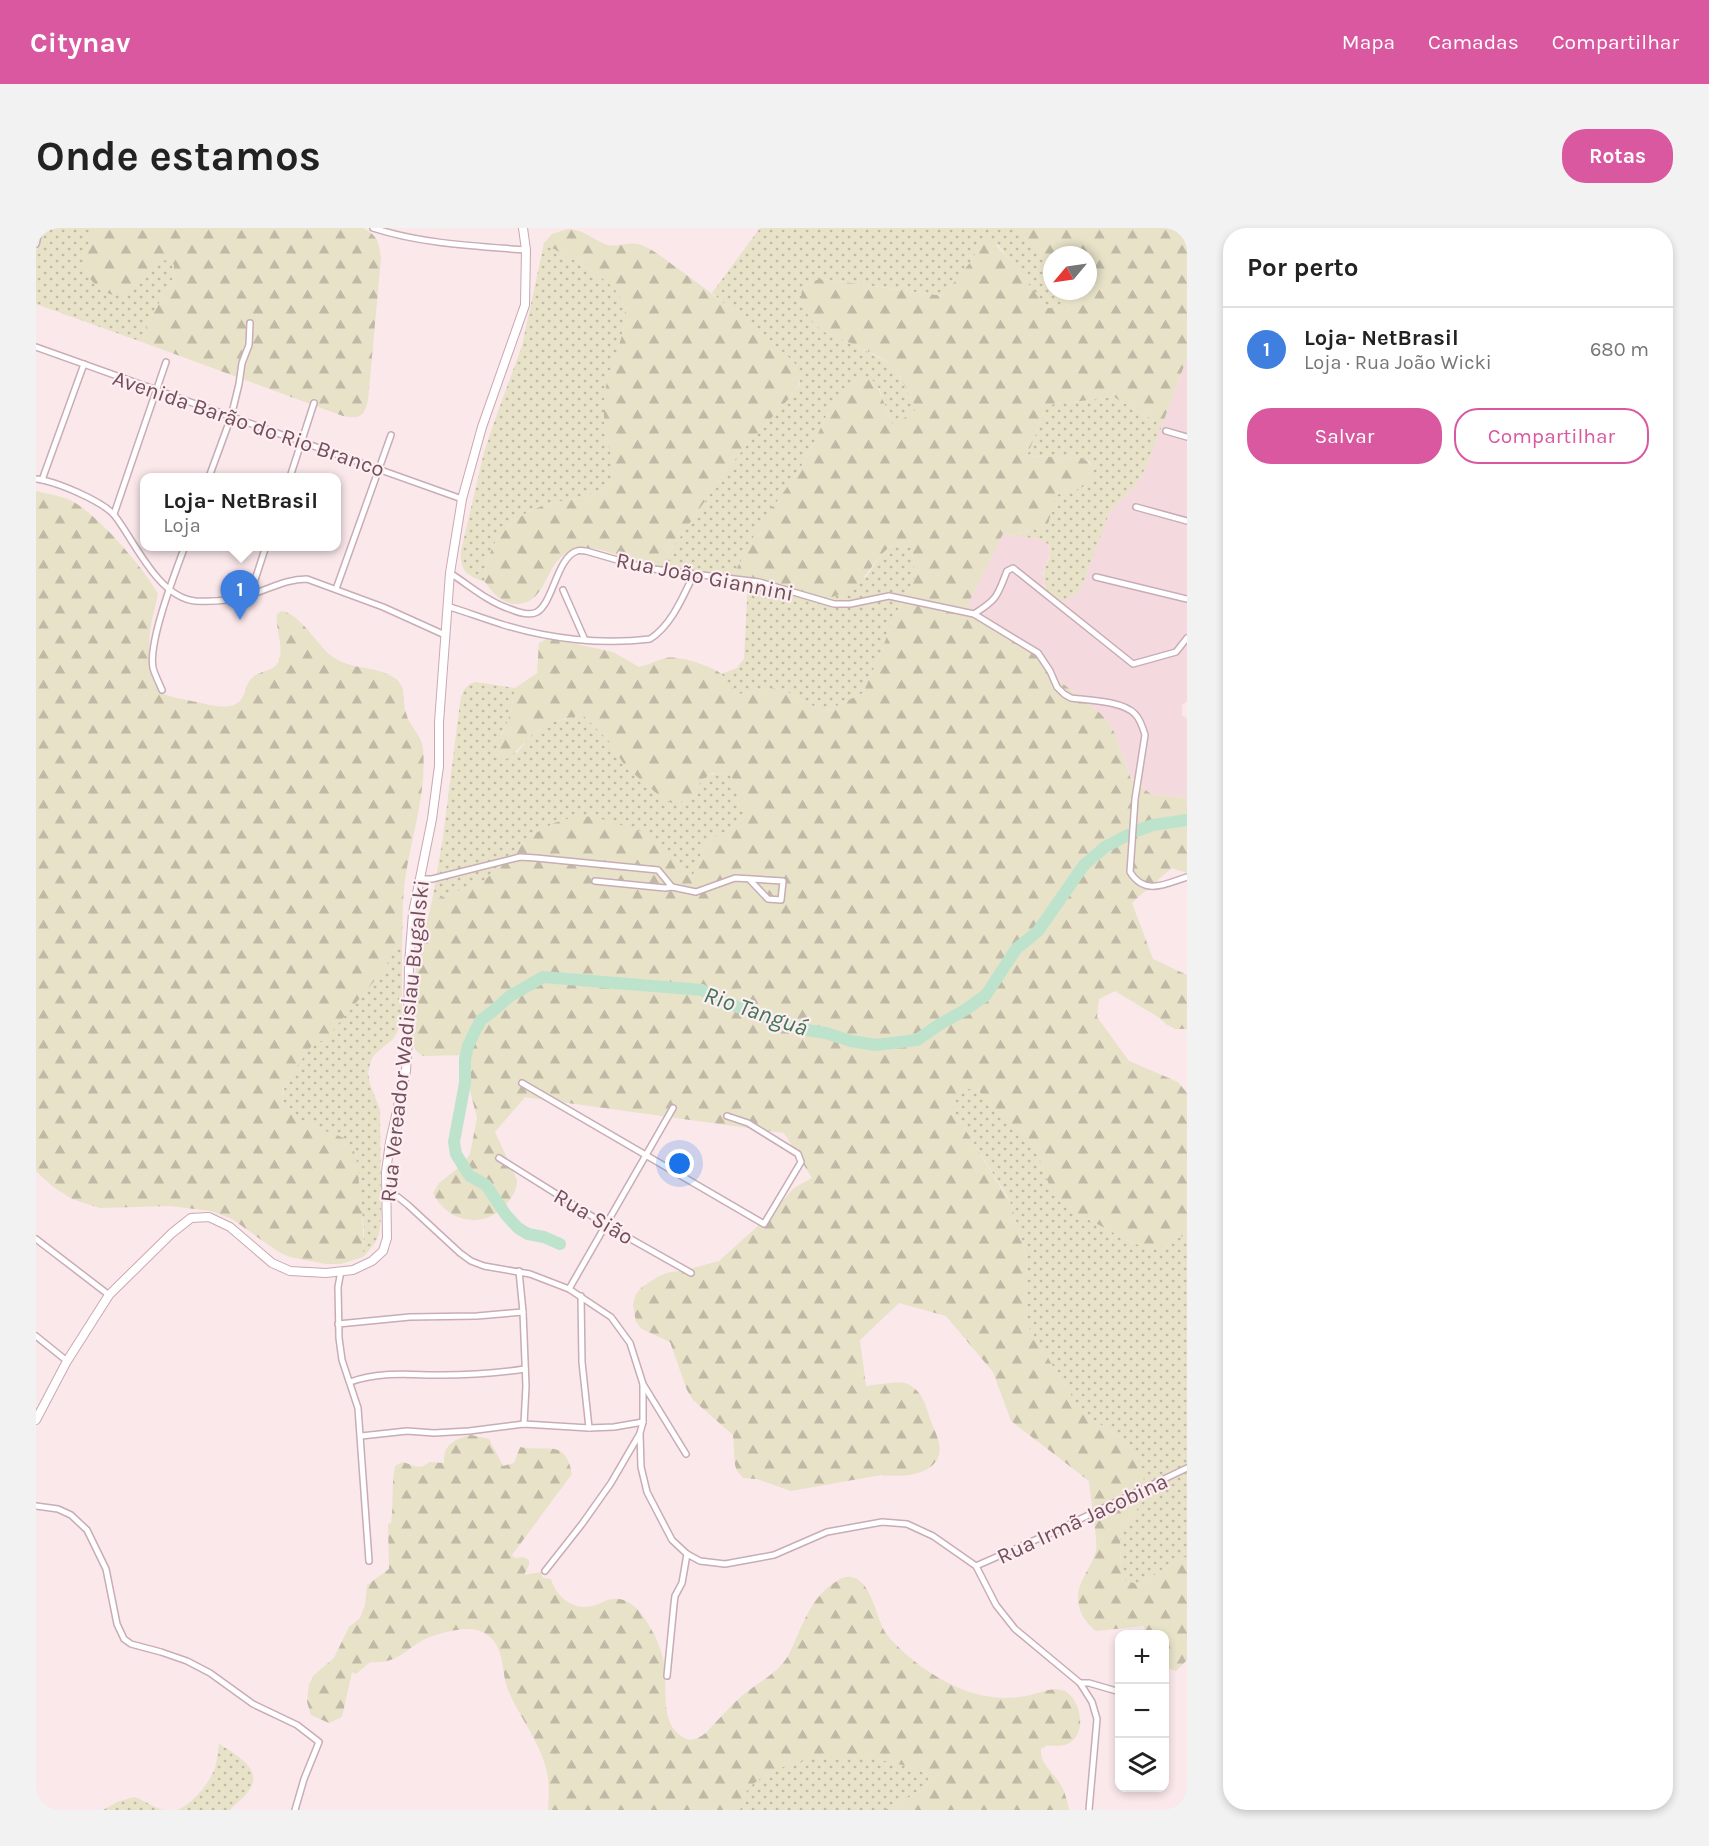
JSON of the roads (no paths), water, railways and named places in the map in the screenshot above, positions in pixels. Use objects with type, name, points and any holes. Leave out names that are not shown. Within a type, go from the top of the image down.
[{"type":"main road","name":"Rua Vereador Wadislau Bugalski","points":[[36,1420],[67,1361],[109,1295],[172,1233],[191,1218],[209,1217],[230,1227],[272,1263],[290,1270],[326,1274],[353,1270],[372,1261],[382,1251],[387,1238],[386,1172],[390,1142],[406,1071],[413,913],[432,819],[439,766],[439,722],[450,573],[462,498],[482,428],[525,305],[526,250],[523,228]]},
{"type":"street","points":[[36,244],[40,228]]},
{"type":"street","points":[[373,228],[415,239],[462,246],[526,250]]},
{"type":"street","points":[[210,473],[231,417],[242,363],[249,345],[250,323]]},
{"type":"street","name":"Avenida Barão do Rio Branco","points":[[36,347],[462,498]]},
{"type":"street","points":[[114,514],[166,362]]},
{"type":"street","points":[[84,364],[39,479],[78,492],[114,514],[147,564],[169,590],[193,601],[228,600],[250,595],[294,579],[307,579],[384,607],[445,635]]},
{"type":"street","points":[[291,473],[314,403]]},
{"type":"street","points":[[1166,431],[1187,438]]},
{"type":"street","points":[[336,589],[391,435]]},
{"type":"street","points":[[1136,507],[1187,520]]},
{"type":"street","points":[[162,690],[153,669],[154,643],[182,551]]},
{"type":"street","points":[[250,595],[264,551]]},
{"type":"street","name":"Rua João Giannini","points":[[450,573],[500,605],[510,610],[531,614],[542,607],[569,556],[577,551],[586,551],[645,568],[759,582],[834,604],[850,604],[889,596],[974,614],[1038,653],[1057,687],[1064,694],[1071,698],[1125,706],[1135,714],[1145,735],[1135,799],[1130,872],[1135,880],[1144,886],[1161,886],[1187,877]]},
{"type":"street","points":[[974,614],[992,602],[1007,571],[1013,568],[1133,664],[1176,652],[1187,639]]},
{"type":"street","points":[[447,606],[505,626],[548,636],[585,640],[650,639],[671,618],[694,574]]},
{"type":"street","points":[[1096,577],[1187,599]]},
{"type":"street","points":[[562,590],[585,640]]},
{"type":"street","points":[[420,879],[432,879],[520,857],[658,870],[672,887]]},
{"type":"street","points":[[595,881],[672,887],[696,892],[735,878],[783,881],[781,900],[768,899],[749,879]]},
{"type":"street","points":[[522,1083],[764,1224],[801,1162],[798,1154],[748,1123],[727,1116]]},
{"type":"street","points":[[569,1289],[673,1108]]},
{"type":"street","name":"Rua Sião","points":[[499,1158],[691,1273]]},
{"type":"street","points":[[386,1195],[398,1197],[471,1261],[484,1266],[519,1271],[569,1289],[611,1317],[630,1343],[643,1384],[687,1454]]},
{"type":"street","points":[[36,1239],[109,1295]]},
{"type":"street","points":[[341,1271],[338,1287],[338,1324],[342,1360],[358,1408],[369,1561]]},
{"type":"street","points":[[519,1271],[525,1369],[524,1424]]},
{"type":"street","points":[[581,1296],[582,1362],[589,1428]]},
{"type":"street","points":[[338,1324],[410,1317],[477,1316],[523,1312]]},
{"type":"street","points":[[36,1336],[67,1361]]},
{"type":"street","points":[[350,1382],[388,1374],[476,1375],[525,1369]]},
{"type":"street","points":[[545,1571],[605,1491],[640,1433],[643,1422],[643,1384]]},
{"type":"street","points":[[361,1436],[407,1431],[434,1433],[469,1431],[524,1424],[589,1428],[643,1422]]},
{"type":"street","points":[[640,1433],[641,1467],[647,1492],[672,1540],[687,1554],[700,1561],[725,1564],[774,1555],[827,1532],[882,1522],[907,1524],[933,1536],[976,1566],[996,1605],[1015,1629],[1080,1683],[1092,1702],[1097,1719],[1089,1810]]},
{"type":"street","name":"Rua Irmã Jacobina","points":[[976,1566],[1052,1533],[1187,1468]]},
{"type":"street","points":[[36,1506],[58,1509],[71,1515],[87,1530],[106,1569],[117,1624],[124,1639],[131,1644],[187,1661],[210,1673],[253,1704],[297,1725],[319,1742],[304,1779],[295,1810]]},
{"type":"street","points":[[667,1676],[675,1596],[682,1583],[687,1554]]},
{"type":"street","points":[[1080,1683],[1089,1683],[1115,1691]]},
{"type":"waterway","name":"Rio Tanguá","points":[[1136,831],[1153,825],[1187,820]]},
{"type":"waterway","name":"Rio Tanguá","points":[[560,1244],[544,1237],[528,1234],[518,1228],[506,1215],[486,1185],[470,1176],[456,1154],[454,1142],[465,1083],[465,1059],[468,1046],[481,1020],[510,996],[543,977],[702,990],[725,1002],[775,1021],[851,1041],[876,1045],[917,1040],[986,995],[1016,949],[1038,931],[1084,865],[1105,847],[1128,835]]},
{"type":"place","name":"Loja- NetBrasil","points":[[240,620]]}]
